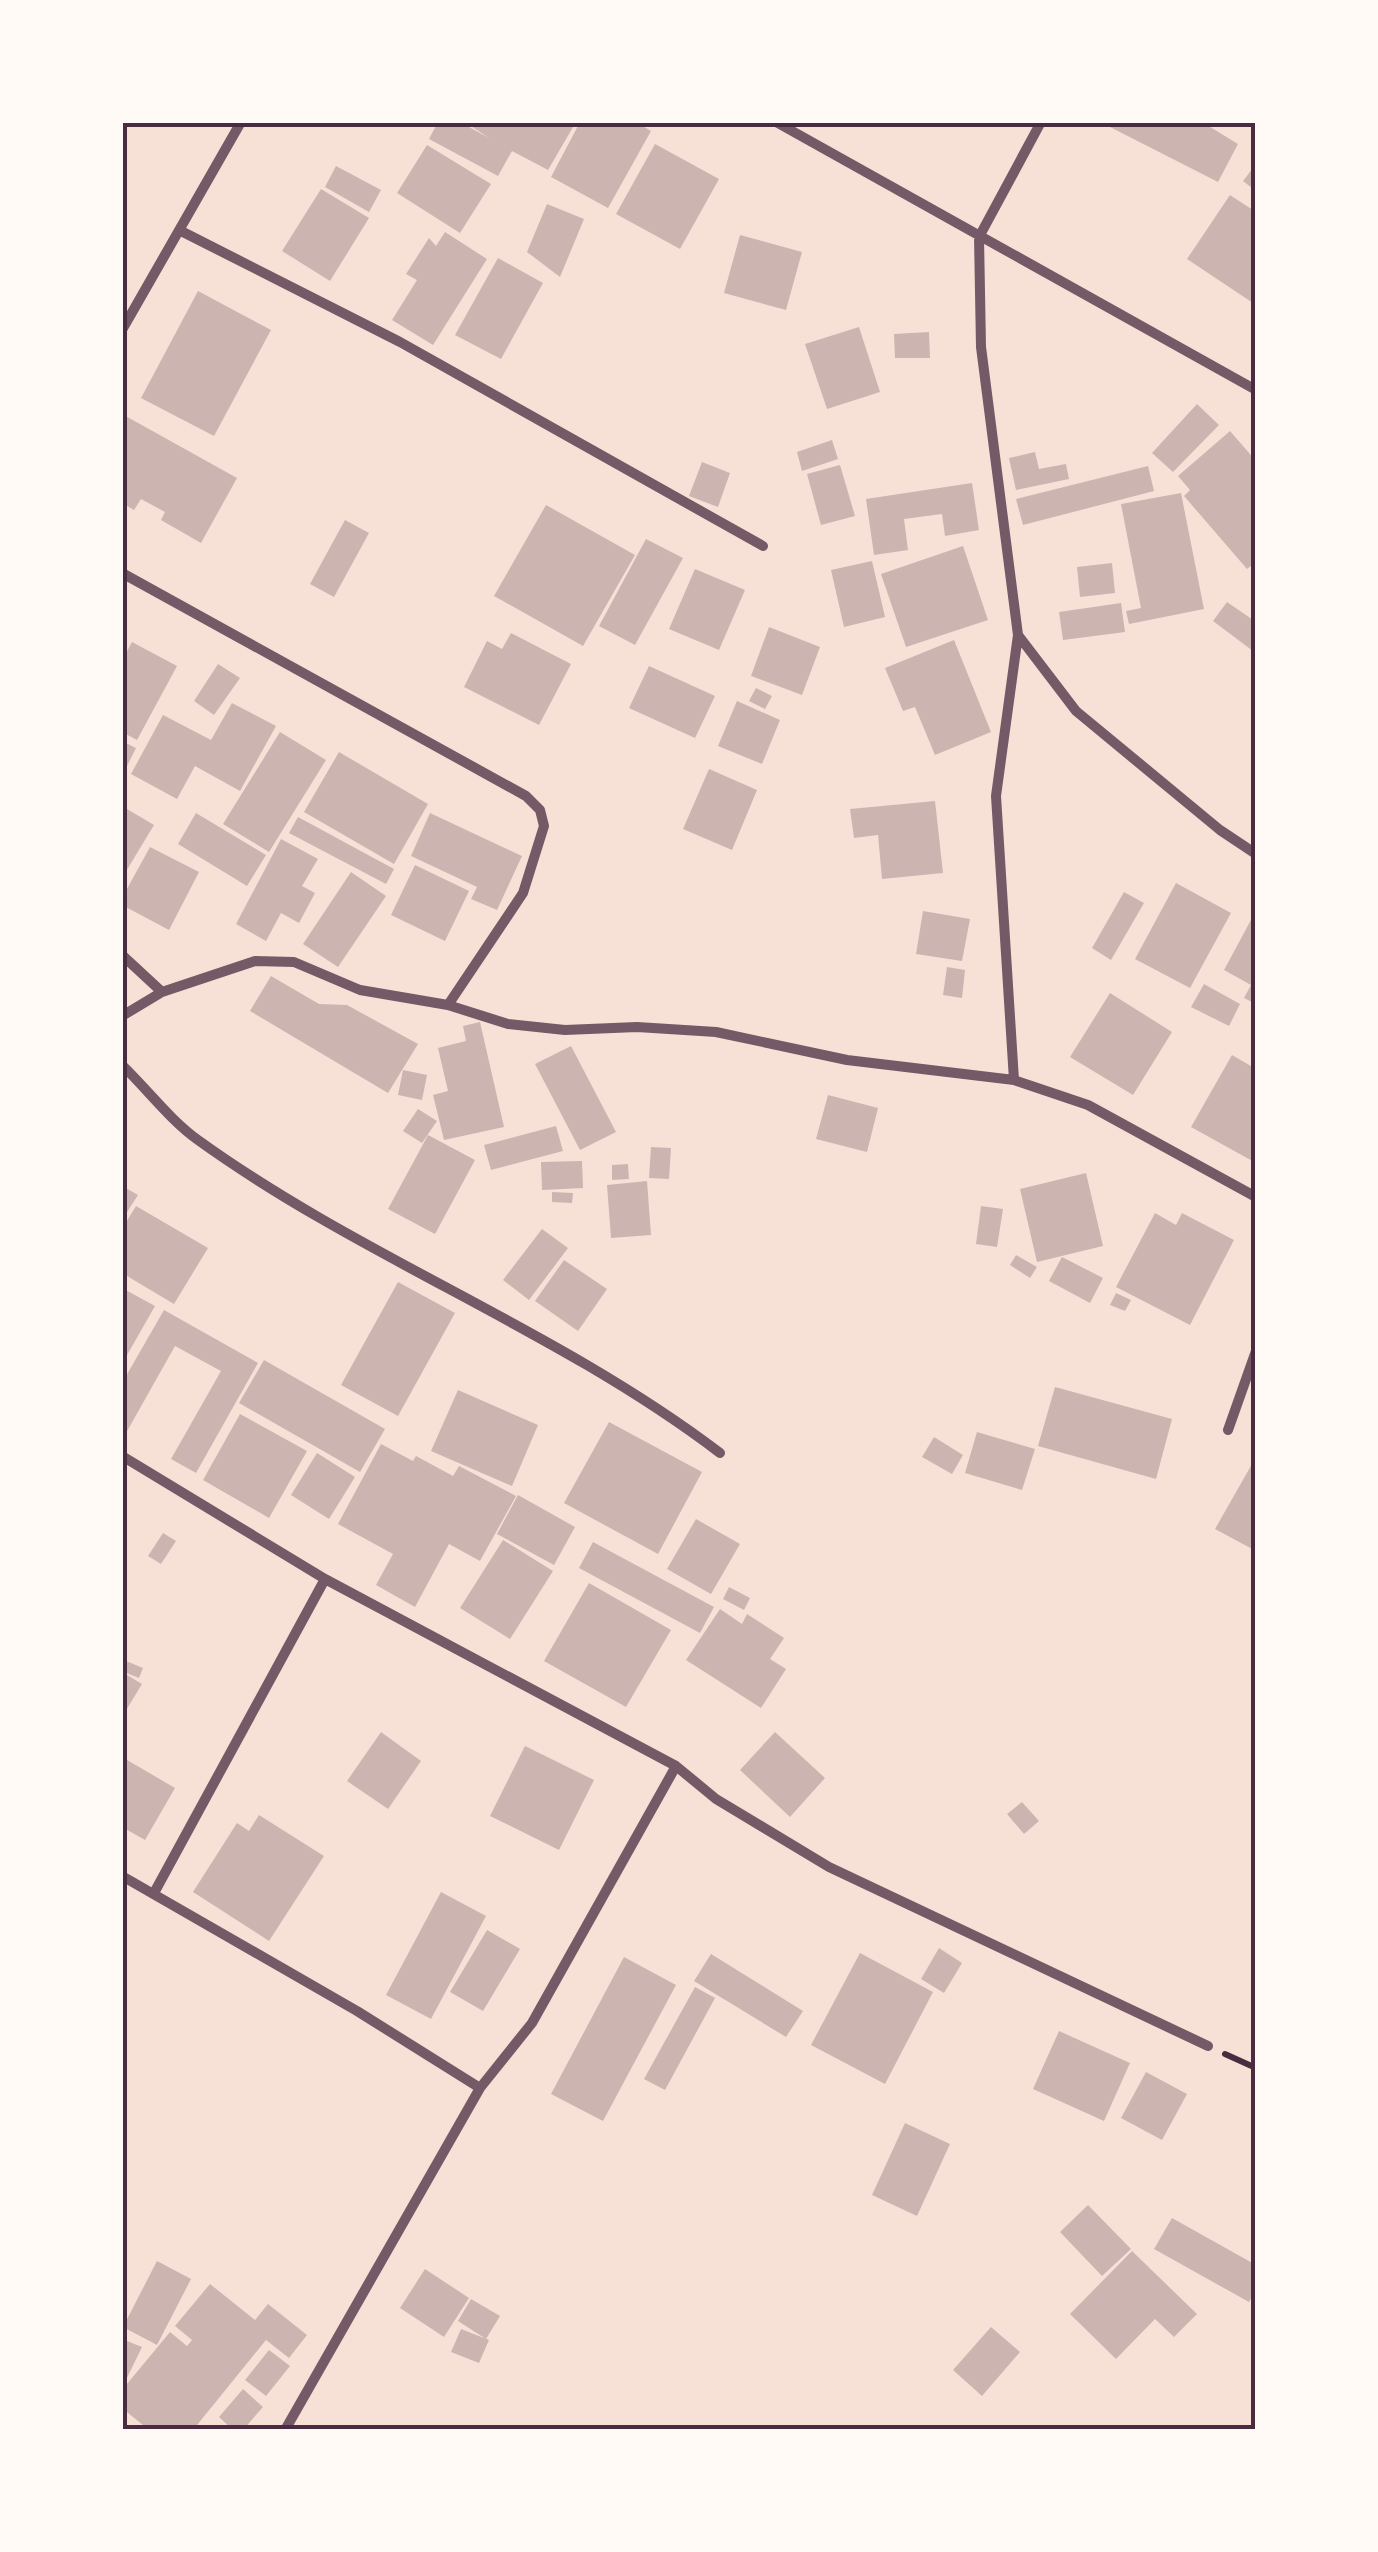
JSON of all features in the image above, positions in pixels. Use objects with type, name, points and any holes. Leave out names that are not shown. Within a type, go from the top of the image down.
[{"type":"street","points":[[122,330],[241,122]]},
{"type":"street","points":[[776,122],[1256,390]]},
{"type":"street","points":[[1014,1080],[996,796],[1018,635],[980,347],[980,237],[1042,122]]},
{"type":"street","points":[[181,232],[400,342],[763,546]]},
{"type":"street","points":[[122,573],[526,796],[540,810],[544,826],[523,893],[448,1005]]},
{"type":"street","points":[[1018,635],[1076,711],[1220,830],[1256,854]]},
{"type":"street","points":[[122,955],[162,992]]},
{"type":"street","points":[[122,1016],[162,992],[255,961],[294,962],[360,990],[448,1005],[508,1024],[565,1030],[638,1027],[716,1032],[847,1060],[1014,1080],[1088,1105],[1256,1198]]},
{"type":"street","points":[[122,1064],[194,1138],[303,1208],[543,1337],[666,1412],[720,1453]]},
{"type":"street","points":[[1228,1430],[1256,1351]]},
{"type":"street","points":[[122,1456],[325,1579],[676,1766],[716,1799],[829,1867],[1208,2046]]},
{"type":"street","points":[[154,1893],[325,1579]]},
{"type":"street","points":[[285,2430],[480,2088],[532,2023],[676,1766]]},
{"type":"street","points":[[122,1876],[357,2010],[480,2088]]},
{"type":"building","points":[[438,122],[460,122],[489,138],[465,122],[576,122],[548,170],[512,151],[498,176],[429,139]]},
{"type":"building","points":[[580,122],[636,122],[651,131],[608,208],[551,177]]},
{"type":"building","points":[[1112,122],[1202,122],[1238,144],[1218,182],[1110,127]]},
{"type":"building","points":[[655,144],[719,179],[680,249],[616,214]]},
{"type":"building","points":[[427,145],[491,184],[460,233],[397,193]]},
{"type":"building","points":[[1256,164],[1256,191],[1243,181]]},
{"type":"building","points":[[336,166],[381,190],[369,212],[325,187]]},
{"type":"building","points":[[321,189],[369,218],[330,281],[282,251]]},
{"type":"building","points":[[1230,195],[1256,212],[1256,305],[1187,259]]},
{"type":"building","points":[[547,204],[584,219],[560,277],[527,252]]},
{"type":"building","points":[[445,232],[487,259],[433,345],[392,320],[417,280],[406,274],[429,238],[436,246]]},
{"type":"building","points":[[740,235],[802,252],[786,310],[724,293]]},
{"type":"building","points":[[498,258],[543,283],[501,359],[455,335]]},
{"type":"building","points":[[198,291],[271,330],[214,436],[141,398]]},
{"type":"building","points":[[859,327],[880,392],[827,409],[805,344]]},
{"type":"building","points":[[929,332],[930,358],[895,358],[894,334]]},
{"type":"building","points":[[1197,404],[1219,425],[1173,472],[1152,453]]},
{"type":"building","points":[[122,414],[237,478],[201,543],[161,520],[165,512],[141,499],[134,510],[122,503]]},
{"type":"building","points":[[1230,431],[1256,461],[1256,562],[1247,569],[1184,496],[1190,490],[1178,476]]},
{"type":"building","points":[[832,440],[838,459],[802,471],[797,452]]},
{"type":"building","points":[[1035,452],[1039,469],[1066,464],[1069,479],[1016,490],[1009,458]]},
{"type":"building","points":[[702,462],[730,473],[718,507],[689,496]]},
{"type":"building","points":[[840,465],[855,516],[821,525],[807,474]]},
{"type":"building","points":[[1148,466],[1154,491],[1023,525],[1016,499]]},
{"type":"building","points":[[972,483],[979,530],[945,536],[942,514],[904,519],[908,550],[874,555],[866,499]]},
{"type":"building","points":[[1181,493],[1204,609],[1129,624],[1126,611],[1141,608],[1121,504]]},
{"type":"building","points":[[546,505],[635,555],[583,646],[494,596]]},
{"type":"building","points":[[345,520],[369,533],[334,597],[310,584]]},
{"type":"building","points":[[646,539],[683,558],[635,645],[599,626]]},
{"type":"building","points":[[963,546],[988,620],[906,647],[881,574]]},
{"type":"building","points":[[872,561],[885,617],[844,627],[831,570]]},
{"type":"building","points":[[1112,563],[1115,593],[1080,597],[1077,567]]},
{"type":"building","points":[[695,569],[745,590],[719,650],[669,629]]},
{"type":"building","points":[[1227,602],[1256,622],[1253,651],[1213,621]]},
{"type":"building","points":[[1121,603],[1125,632],[1063,640],[1059,612]]},
{"type":"building","points":[[769,627],[820,647],[802,695],[751,676]]},
{"type":"building","points":[[511,633],[571,664],[539,725],[464,687],[487,641],[502,649]]},
{"type":"building","points":[[954,640],[991,732],[935,755],[915,707],[903,711],[885,668]]},
{"type":"building","points":[[132,642],[177,666],[137,740],[122,732],[122,661]]},
{"type":"building","points":[[218,664],[240,678],[214,715],[194,701]]},
{"type":"building","points":[[649,666],[715,696],[695,738],[629,708]]},
{"type":"building","points":[[756,688],[772,696],[765,709],[749,701]]},
{"type":"building","points":[[737,701],[780,720],[762,764],[718,746]]},
{"type":"building","points":[[232,703],[276,726],[240,791],[195,766],[177,799],[131,774],[163,715],[211,740]]},
{"type":"building","points":[[280,732],[326,760],[269,852],[223,824]]},
{"type":"building","points":[[122,741],[136,748],[122,776]]},
{"type":"building","points":[[339,752],[428,804],[394,864],[304,812]]},
{"type":"building","points":[[709,769],[757,790],[732,850],[683,829]]},
{"type":"building","points":[[935,801],[943,873],[882,879],[878,835],[854,838],[850,809]]},
{"type":"building","points":[[122,806],[154,825],[122,878]]},
{"type":"building","points":[[196,813],[266,855],[247,886],[178,844]]},
{"type":"building","points":[[430,813],[522,856],[497,910],[471,899],[477,887],[411,856]]},
{"type":"building","points":[[298,817],[394,869],[386,884],[289,833]]},
{"type":"building","points":[[281,839],[318,859],[302,886],[315,893],[299,923],[281,913],[266,941],[236,924]]},
{"type":"building","points":[[150,847],[199,872],[169,930],[122,905],[122,898]]},
{"type":"building","points":[[415,865],[469,891],[445,941],[391,915]]},
{"type":"building","points":[[351,872],[386,896],[338,967],[303,944]]},
{"type":"building","points":[[1176,883],[1231,913],[1190,988],[1135,959]]},
{"type":"building","points":[[1124,892],[1144,903],[1111,960],[1092,948]]},
{"type":"building","points":[[923,911],[970,919],[962,961],[916,954]]},
{"type":"building","points":[[1252,918],[1256,920],[1256,1004],[1244,998],[1251,985],[1224,970]]},
{"type":"building","points":[[947,967],[965,970],[962,998],[943,995]]},
{"type":"building","points":[[271,976],[319,1004],[347,1005],[418,1044],[388,1093],[250,1011]]},
{"type":"building","points":[[1204,984],[1240,1004],[1229,1026],[1191,1007]]},
{"type":"building","points":[[1110,993],[1172,1032],[1133,1095],[1070,1057]]},
{"type":"building","points":[[480,1022],[504,1127],[444,1140],[433,1095],[448,1091],[438,1048],[466,1041],[463,1026]]},
{"type":"building","points":[[571,1046],[616,1132],[580,1150],[535,1064]]},
{"type":"building","points":[[1232,1055],[1256,1069],[1256,1163],[1191,1127]]},
{"type":"building","points":[[403,1070],[427,1075],[422,1100],[398,1095]]},
{"type":"building","points":[[828,1095],[878,1108],[867,1152],[816,1139]]},
{"type":"building","points":[[418,1109],[437,1121],[422,1143],[403,1131]]},
{"type":"building","points":[[556,1126],[563,1151],[491,1170],[484,1145]]},
{"type":"building","points":[[428,1135],[475,1160],[435,1234],[388,1209]]},
{"type":"building","points":[[651,1147],[671,1148],[669,1179],[649,1178]]},
{"type":"building","points":[[582,1161],[583,1188],[542,1190],[541,1162]]},
{"type":"building","points":[[628,1164],[629,1179],[612,1180],[612,1165]]},
{"type":"building","points":[[1086,1173],[1103,1246],[1037,1262],[1020,1189]]},
{"type":"building","points":[[647,1181],[651,1235],[611,1238],[607,1185]]},
{"type":"building","points":[[122,1189],[138,1195],[122,1220]]},
{"type":"building","points":[[552,1192],[573,1193],[572,1203],[552,1202]]},
{"type":"building","points":[[136,1206],[208,1248],[174,1304],[122,1273],[122,1222],[125,1224]]},
{"type":"building","points":[[981,1206],[1003,1209],[997,1247],[976,1244]]},
{"type":"building","points":[[1155,1213],[1176,1225],[1182,1213],[1234,1240],[1190,1325],[1116,1287]]},
{"type":"building","points":[[542,1229],[568,1248],[529,1300],[503,1280]]},
{"type":"building","points":[[1016,1255],[1037,1267],[1030,1278],[1010,1265]]},
{"type":"building","points":[[1062,1257],[1103,1278],[1090,1303],[1049,1281]]},
{"type":"building","points":[[564,1260],[607,1289],[578,1331],[535,1301]]},
{"type":"building","points":[[398,1282],[455,1313],[398,1416],[341,1385]]},
{"type":"building","points":[[122,1288],[155,1306],[122,1364]]},
{"type":"building","points":[[1116,1293],[1131,1300],[1125,1311],[1110,1305]]},
{"type":"building","points":[[164,1310],[258,1363],[196,1473],[171,1459],[221,1371],[175,1346],[126,1433],[122,1431],[122,1383]]},
{"type":"building","points":[[264,1360],[385,1429],[360,1472],[239,1403]]},
{"type":"building","points":[[1055,1387],[1172,1419],[1156,1479],[1038,1446]]},
{"type":"building","points":[[458,1390],[538,1425],[512,1486],[431,1451]]},
{"type":"building","points":[[240,1414],[307,1451],[269,1518],[203,1480]]},
{"type":"building","points":[[609,1422],[702,1472],[658,1554],[564,1503]]},
{"type":"building","points":[[977,1432],[1035,1449],[1022,1490],[965,1473]]},
{"type":"building","points":[[934,1437],[963,1455],[952,1474],[922,1457]]},
{"type":"building","points":[[381,1444],[413,1461],[416,1456],[453,1476],[459,1466],[516,1496],[480,1561],[449,1544],[415,1607],[376,1585],[393,1554],[338,1524]]},
{"type":"building","points":[[317,1453],[355,1477],[329,1519],[291,1495]]},
{"type":"building","points":[[1256,1457],[1256,1551],[1215,1529]]},
{"type":"building","points":[[518,1495],[575,1527],[554,1565],[497,1534]]},
{"type":"building","points":[[696,1519],[740,1544],[711,1594],[667,1569]]},
{"type":"building","points":[[163,1533],[176,1541],[161,1564],[148,1556]]},
{"type":"building","points":[[503,1540],[553,1571],[510,1639],[460,1608]]},
{"type":"building","points":[[593,1542],[714,1607],[700,1633],[579,1568]]},
{"type":"building","points":[[589,1583],[671,1630],[626,1707],[544,1661]]},
{"type":"building","points":[[729,1587],[750,1598],[744,1610],[723,1599]]},
{"type":"building","points":[[720,1609],[742,1624],[747,1614],[784,1638],[770,1659],[786,1669],[761,1708],[686,1660]]},
{"type":"building","points":[[126,1661],[143,1668],[139,1678],[122,1671]]},
{"type":"building","points":[[122,1672],[142,1684],[122,1717]]},
{"type":"building","points":[[381,1732],[421,1761],[388,1809],[347,1781]]},
{"type":"building","points":[[775,1732],[825,1778],[790,1817],[740,1770]]},
{"type":"building","points":[[525,1746],[594,1780],[559,1850],[490,1816]]},
{"type":"building","points":[[122,1757],[175,1788],[145,1840],[122,1827]]},
{"type":"building","points":[[1022,1802],[1039,1821],[1024,1834],[1007,1814]]},
{"type":"building","points":[[259,1815],[324,1856],[269,1941],[193,1892],[237,1823],[249,1831]]},
{"type":"building","points":[[441,1892],[486,1916],[431,2019],[386,1995]]},
{"type":"building","points":[[487,1930],[520,1949],[483,2011],[450,1992]]},
{"type":"building","points":[[939,1948],[962,1963],[944,1993],[921,1979]]},
{"type":"building","points":[[860,1953],[933,1992],[885,2084],[811,2045]]},
{"type":"building","points":[[711,1954],[803,2011],[786,2037],[694,1981]]},
{"type":"building","points":[[624,1957],[676,1985],[603,2121],[551,2094]]},
{"type":"building","points":[[695,1987],[715,1998],[665,2090],[644,2079]]},
{"type":"building","points":[[1059,2031],[1130,2063],[1104,2121],[1033,2089]]},
{"type":"building","points":[[1146,2072],[1187,2094],[1162,2140],[1121,2118]]},
{"type":"building","points":[[905,2123],[950,2144],[917,2216],[872,2195]]},
{"type":"building","points":[[1088,2205],[1131,2249],[1102,2276],[1060,2232]]},
{"type":"building","points":[[1172,2218],[1256,2265],[1256,2290],[1249,2302],[1154,2249]]},
{"type":"building","points":[[1132,2251],[1197,2314],[1174,2337],[1155,2319],[1116,2359],[1070,2314]]},
{"type":"building","points":[[157,2261],[191,2279],[157,2345],[123,2327]]},
{"type":"building","points":[[425,2269],[469,2298],[444,2337],[400,2308]]},
{"type":"building","points":[[210,2284],[255,2320],[268,2304],[307,2335],[289,2358],[266,2340],[193,2430],[149,2430],[122,2408],[122,2390],[170,2332],[187,2346],[192,2340],[175,2326]]},
{"type":"building","points":[[471,2299],[500,2316],[486,2339],[458,2321]]},
{"type":"building","points":[[991,2327],[1020,2352],[982,2396],[953,2370]]},
{"type":"building","points":[[461,2329],[489,2340],[479,2363],[451,2352]]},
{"type":"building","points":[[122,2339],[142,2347],[122,2388]]},
{"type":"building","points":[[269,2350],[290,2366],[266,2396],[245,2380]]},
{"type":"building","points":[[243,2389],[263,2407],[243,2430],[233,2430],[219,2417]]}]
